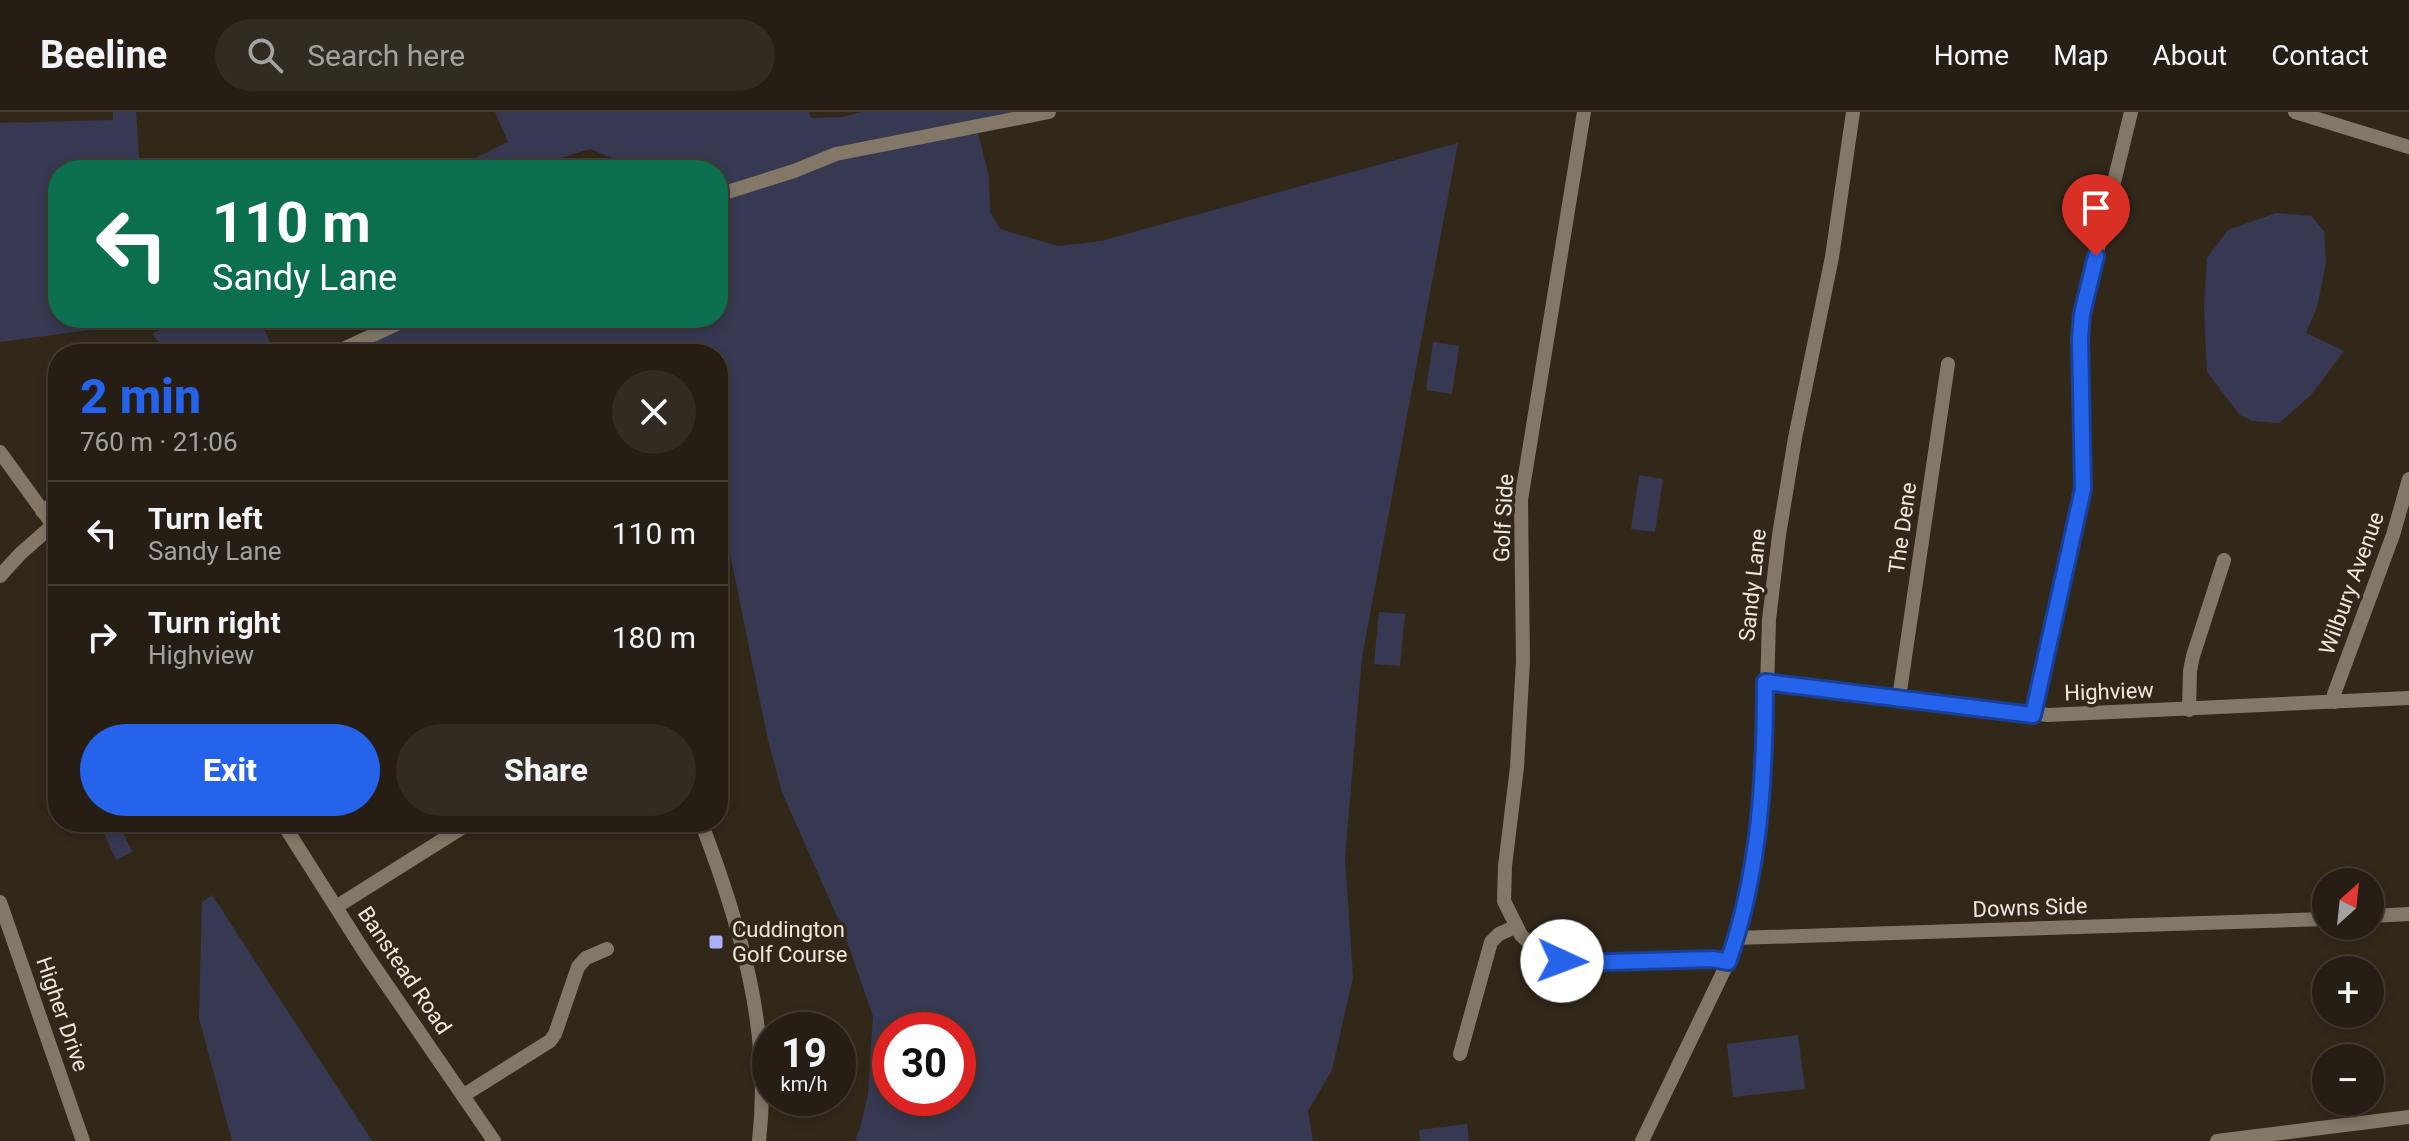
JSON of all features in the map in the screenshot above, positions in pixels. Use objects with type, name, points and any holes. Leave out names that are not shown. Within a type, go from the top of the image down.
[{"type":"street","points":[[728,192],[836,154],[1049,112]]},
{"type":"street","name":"Golf Side","points":[[1515,927],[1504,901],[1523,661],[1521,500],[1584,112]]},
{"type":"street","name":"Sandy Lane","points":[[1642,1141],[1728,962],[1753,860],[1765,759],[1769,620],[1789,471],[1832,257],[1853,112]]},
{"type":"street","points":[[2033,715],[2083,489],[2082,314],[2131,112]]},
{"type":"street","points":[[2295,112],[2409,147]]},
{"type":"street","points":[[354,344],[388,328]]},
{"type":"street","name":"The Dene","points":[[1899,698],[1948,364]]},
{"type":"street","points":[[0,452],[48,519]]},
{"type":"street","name":"Wilbury Avenue","points":[[2335,702],[2334,694],[2393,535],[2409,479]]},
{"type":"street","points":[[42,511],[48,507]]},
{"type":"street","points":[[0,576],[27,547],[48,534]]},
{"type":"street","points":[[2189,710],[2193,656],[2224,560]]},
{"type":"street","name":"Highview","points":[[1765,682],[2061,716],[2409,698]]},
{"type":"street","name":"Banstead Road","points":[[288,832],[494,1141]]},
{"type":"street","points":[[336,907],[455,832]]},
{"type":"street","points":[[704,832],[740,938],[755,1000],[763,1076],[759,1141]]},
{"type":"street","name":"Higher Drive","points":[[0,902],[83,1141]]},
{"type":"street","points":[[2384,915],[2409,914]]},
{"type":"street","name":"Downs Side","points":[[1736,938],[2312,919]]},
{"type":"street","points":[[1460,1054],[1491,942],[1499,934],[1515,927],[1542,953],[1562,961],[1712,959],[1728,962]]},
{"type":"street","points":[[464,1095],[550,1041],[578,967],[586,958],[607,949]]},
{"type":"street","points":[[2217,1141],[2409,1117]]},
{"type":"shaded area","points":[[113,112],[136,112],[139,160],[48,160],[48,328],[105,328],[0,342],[0,123],[113,120]]},
{"type":"shaded area","name":"Cuddington Golf Course","points":[[495,112],[809,112],[811,118],[843,117],[861,112],[1012,112],[967,122],[971,135],[978,133],[989,177],[990,212],[1000,229],[1058,246],[1101,241],[1458,143],[1362,657],[1345,858],[1353,977],[1332,1070],[1308,1111],[1313,1141],[855,1141],[868,1094],[872,1032],[872,1116],[976,1116],[976,1012],[872,1013],[843,930],[782,792],[768,740],[728,544],[728,344],[347,344],[383,328],[728,328],[728,160],[614,160],[590,149],[557,160],[471,160],[508,142]]},
{"type":"shaded area","points":[[2276,213],[2311,216],[2324,231],[2326,263],[2317,307],[2306,333],[2344,351],[2311,395],[2279,423],[2253,421],[2240,415],[2207,372],[2204,309],[2207,258],[2228,230]]},
{"type":"shaded area","points":[[263,328],[271,344],[160,344],[152,334],[161,329]]},
{"type":"shaded area","points":[[1433,342],[1459,346],[1452,394],[1426,390]]},
{"type":"shaded area","points":[[1639,475],[1663,479],[1655,532],[1631,529]]},
{"type":"shaded area","points":[[1379,612],[1405,614],[1400,666],[1374,664]]},
{"type":"shaded area","points":[[103,832],[123,832],[132,852],[116,860]]},
{"type":"shaded area","points":[[212,895],[373,1141],[232,1141],[199,1018],[202,902]]},
{"type":"shaded area","points":[[1798,1035],[1805,1089],[1733,1097],[1727,1044]]},
{"type":"shaded area","points":[[1467,1124],[1469,1141],[1420,1141],[1419,1130]]},
{"type":"place","name":"Cuddington Golf Course","points":[[716,942]]},
{"type":"route","points":[[1562,961],[1712,959],[1728,962],[1748,885],[1761,810],[1765,759],[1765,682],[2033,715],[2083,489],[2080,339],[2082,314],[2096,256]]}]
